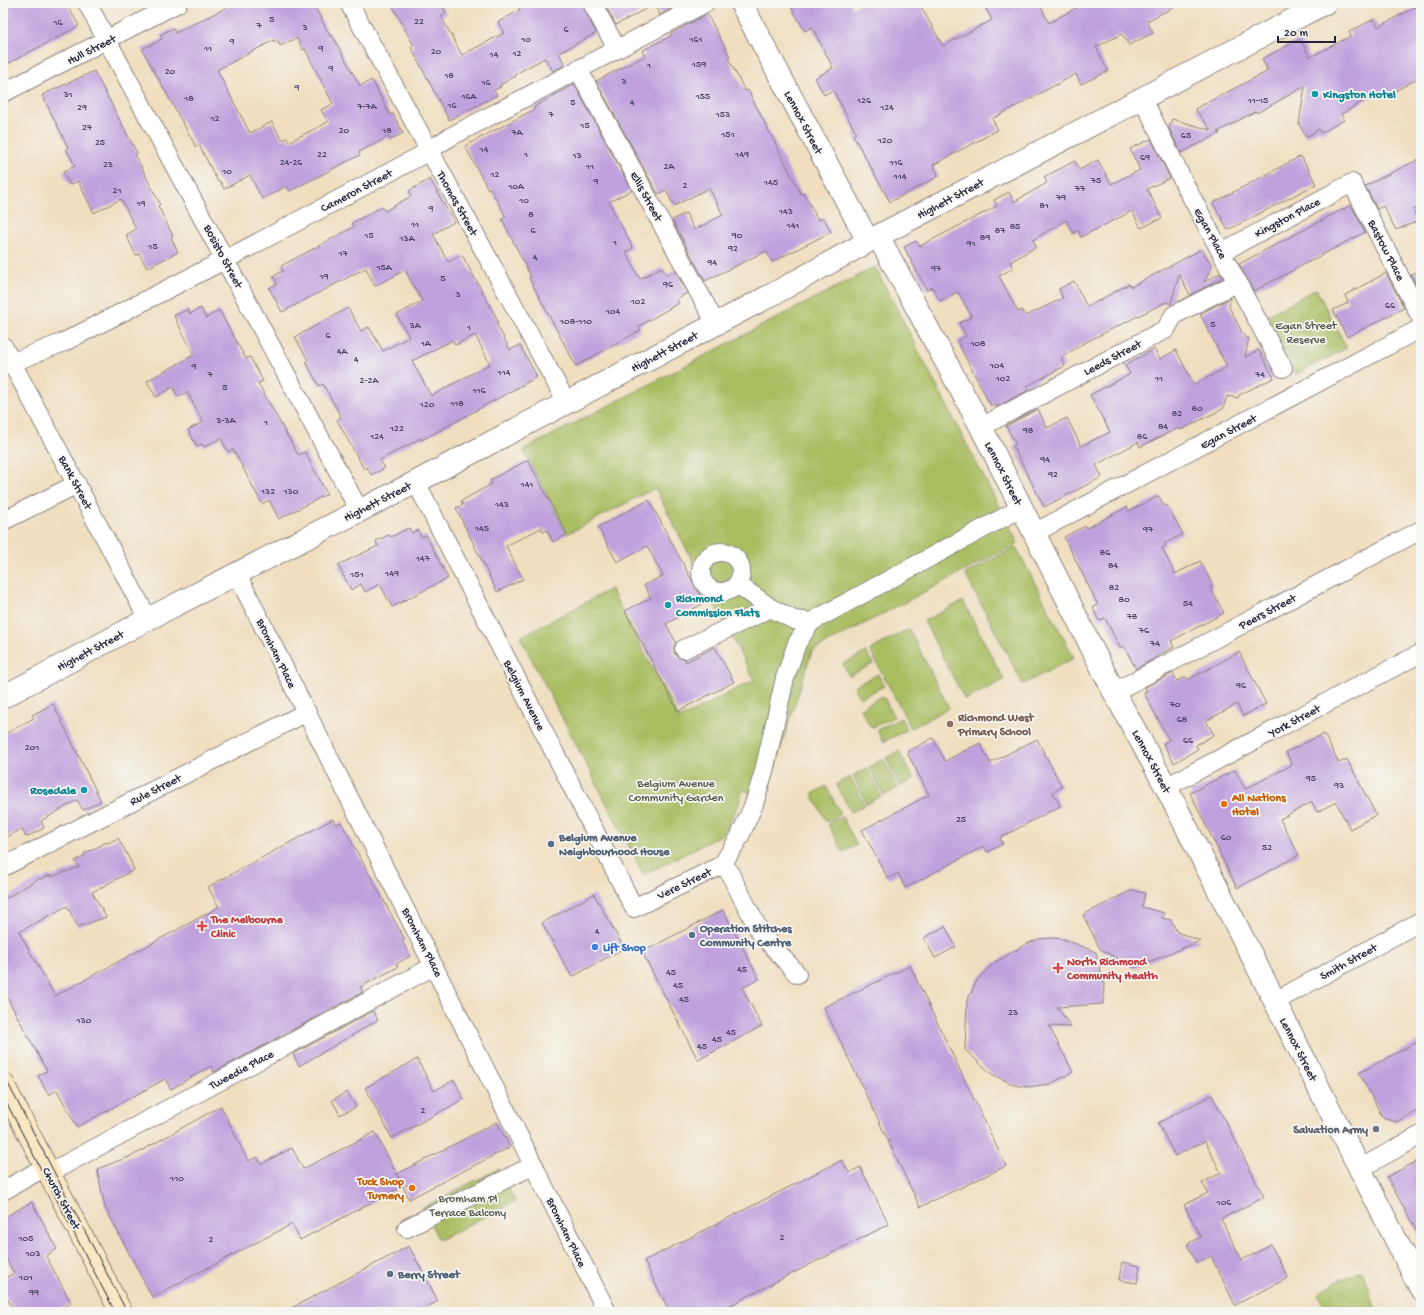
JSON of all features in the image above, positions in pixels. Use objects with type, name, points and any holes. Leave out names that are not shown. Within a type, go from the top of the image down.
[{"type":"main road","name":"Church Street","points":[[3,1084],[121,1312]]},
{"type":"street","name":"Bosisto Street","points":[[87,3],[226,259],[359,510]]},
{"type":"street","name":"Hull Street","points":[[3,93],[178,3]]},
{"type":"street","name":"Thomas Street","points":[[349,3],[567,403]]},
{"type":"street","points":[[592,3],[617,49]]},
{"type":"street","name":"Cameron Street","points":[[7,364],[64,342],[226,259],[420,156],[429,149],[578,69],[705,3]]},
{"type":"street","name":"Highett Street","points":[[3,697],[148,619],[567,403],[873,238],[1325,3]]},
{"type":"street","name":"Lennox Street","points":[[745,4],[873,238],[913,301],[980,427],[1114,692],[1166,787],[1274,1002],[1361,1168],[1421,1288]]},
{"type":"street","name":"Ellis Street","points":[[578,69],[716,324]]},
{"type":"street","name":"Egan Place","points":[[1142,97],[1185,185],[1284,368]]},
{"type":"street","name":"Kingston Place","points":[[1222,252],[1352,183]]},
{"type":"street","name":"Bastow Place","points":[[1352,183],[1421,318]]},
{"type":"street","name":"Leeds Street","points":[[980,427],[1166,329],[1174,315],[1238,282]]},
{"type":"street","name":"Egan Street","points":[[1034,533],[1421,328]]},
{"type":"street","name":"Bank Street","points":[[3,346],[7,364],[77,484],[148,619]]},
{"type":"street","name":"Belgium Avenue","points":[[416,482],[634,908]]},
{"type":"street","points":[[3,521],[77,484]]},
{"type":"street","points":[[722,865],[738,838],[754,804],[764,771],[785,678],[797,643],[811,622],[1021,508]]},
{"type":"street","name":"Peers Street","points":[[1114,692],[1421,530]]},
{"type":"street","name":"Bromham Place","points":[[237,574],[607,1312]]},
{"type":"street","points":[[737,584],[771,608],[794,620],[811,622]]},
{"type":"street","points":[[684,649],[771,608]]},
{"type":"street","name":"York Street","points":[[1166,787],[1421,653]]},
{"type":"street","name":"Rule Street","points":[[3,867],[307,712]]},
{"type":"street","name":"Vere Street","points":[[634,908],[722,865],[728,870],[760,932],[797,974]]},
{"type":"street","name":"Smith Street","points":[[1274,1002],[1421,921]]},
{"type":"street","name":"Tweedie Place","points":[[3,1191],[47,1170],[434,966]]},
{"type":"street","points":[[1361,1168],[1421,1135]]},
{"type":"street","points":[[407,1228],[534,1165]]},
{"type":"green space","name":"Belgium Avenue Community Garden","points":[[875,267],[1018,543],[812,651],[765,797],[743,790],[738,806],[723,834],[644,875],[520,637],[611,589],[679,719],[754,680],[655,488],[567,534],[523,450]]},
{"type":"green space","name":"Egan Street Reserve","points":[[1316,289],[1347,348],[1296,374],[1266,316]]},
{"type":"green space","points":[[1016,547],[1074,658],[1023,684],[965,574]]},
{"type":"green space","points":[[963,601],[1004,680],[965,700],[924,621]]},
{"type":"green space","points":[[909,629],[949,708],[911,728],[870,650]]},
{"type":"green space","points":[[866,652],[873,664],[849,676],[843,664]]},
{"type":"green space","points":[[878,674],[884,686],[860,698],[854,686]]},
{"type":"green space","points":[[883,696],[894,717],[871,728],[860,708]]},
{"type":"green space","points":[[901,718],[907,730],[883,742],[877,730]]},
{"type":"green space","points":[[899,751],[914,779],[900,786],[886,758]]},
{"type":"green space","points":[[883,759],[898,788],[884,795],[869,767]]},
{"type":"green space","points":[[867,768],[881,796],[867,804],[853,775]]},
{"type":"green space","points":[[850,777],[865,805],[851,812],[836,784]]},
{"type":"green space","points":[[826,786],[841,814],[827,822],[812,794]]},
{"type":"green space","points":[[842,817],[857,845],[843,852],[828,824]]},
{"type":"green space","name":"Bromham Pl Terrace Balcony","points":[[498,1169],[515,1201],[439,1240],[422,1208]]},
{"type":"green space","points":[[1362,1271],[1378,1312],[1328,1312],[1318,1294],[1334,1283]]},
{"type":"building","points":[[3,3],[66,3],[79,26],[3,66]]},
{"type":"building","points":[[236,3],[313,3],[330,36],[332,35],[360,86],[372,80],[390,115],[393,114],[403,133],[390,140],[388,137],[359,152],[360,155],[290,191],[287,186],[262,199],[250,175],[224,189],[220,181],[218,182],[199,145],[196,147],[142,49],[162,39],[160,35],[173,28],[175,33]],"holes":[[[297,38],[303,50],[305,49],[333,104],[321,110],[328,122],[289,142],[287,138],[282,140],[272,122],[250,133],[217,70],[274,40],[275,43],[278,41],[280,46]]]},
{"type":"building","points":[[391,3],[441,3],[446,14],[441,16],[462,55],[504,33],[498,22],[520,10],[516,3],[582,3],[596,33],[559,53],[565,65],[553,71],[545,58],[515,74],[516,76],[500,85],[501,87],[494,90],[497,95],[449,120],[411,47],[414,46]]},
{"type":"building","points":[[604,3],[682,3],[660,15],[655,4],[616,25]]},
{"type":"building","points":[[789,3],[850,3],[852,8],[862,3],[919,3],[943,46],[992,20],[983,3],[1039,3],[1049,23],[1085,3],[1182,3],[1147,21],[1153,33],[1129,45],[1122,34],[1096,47],[1108,71],[1081,84],[1076,74],[992,119],[998,130],[933,165],[939,176],[890,202],[853,135],[856,133],[833,90],[824,95],[815,78],[833,68],[812,27],[805,31]]},
{"type":"building","points":[[1421,4],[1421,77],[1386,96],[1380,96],[1378,93],[1341,114],[1344,120],[1321,133],[1319,129],[1306,137],[1299,124],[1305,86],[1257,113],[1256,111],[1217,132],[1220,133],[1181,153],[1169,128],[1172,119],[1211,130],[1195,109],[1268,71],[1262,59],[1300,39],[1310,57],[1351,36],[1349,32],[1374,19],[1378,27]]},
{"type":"building","points":[[707,14],[730,57],[728,58],[745,91],[748,90],[801,194],[804,193],[818,220],[824,218],[831,232],[772,262],[766,251],[705,281],[672,220],[686,213],[694,230],[723,215],[709,188],[674,206],[666,190],[658,194],[596,81],[645,56],[642,51],[671,36],[670,34]]},
{"type":"building","points":[[94,71],[137,153],[135,155],[160,204],[158,206],[173,236],[171,238],[178,252],[147,268],[139,254],[136,255],[126,235],[136,229],[121,199],[94,213],[78,181],[70,185],[63,172],[75,166],[66,148],[68,147],[42,95]]},
{"type":"building","points":[[574,84],[632,190],[609,202],[633,248],[626,252],[640,279],[662,267],[666,275],[675,270],[687,293],[676,299],[679,303],[639,326],[641,330],[576,366],[529,278],[531,277],[502,219],[506,217],[490,188],[488,189],[465,146],[535,109],[534,107]]},
{"type":"building","points":[[1151,139],[1170,178],[1147,189],[1162,218],[1141,228],[1132,211],[1081,237],[1078,231],[1073,233],[1066,220],[1033,240],[1036,247],[1010,262],[1013,268],[999,276],[1018,312],[1022,310],[1026,316],[1063,298],[1059,289],[1074,281],[1087,307],[1129,284],[1131,287],[1202,249],[1212,266],[1204,282],[1220,273],[1223,278],[1190,295],[1179,274],[1171,304],[1166,302],[1084,343],[1061,358],[1065,366],[1027,386],[1029,390],[996,407],[994,404],[991,406],[957,341],[966,336],[959,323],[972,317],[958,292],[940,301],[932,287],[927,290],[904,247],[916,241],[920,246],[997,206],[994,200],[1009,192],[1014,202],[1047,183],[1044,177],[1075,161],[1079,170],[1098,160],[1111,184],[1140,170],[1130,149]]},
{"type":"building","points":[[1301,156],[1316,184],[1228,230],[1213,203]]},
{"type":"building","points":[[1421,158],[1421,206],[1413,210],[1418,221],[1396,230],[1383,206],[1377,209],[1365,186]]},
{"type":"building","points":[[430,179],[454,222],[433,234],[448,262],[462,255],[495,315],[498,322],[496,323],[510,350],[520,345],[537,377],[422,440],[421,438],[380,460],[385,468],[371,475],[367,467],[364,469],[337,420],[341,417],[323,384],[319,386],[306,362],[308,360],[295,337],[348,308],[361,331],[369,327],[383,351],[409,337],[397,315],[422,301],[405,270],[375,286],[366,268],[282,312],[269,288],[277,284],[273,276],[283,271],[281,266],[354,227],[352,223],[382,207],[385,211],[411,196],[409,191]],"holes":[[[475,335],[490,364],[431,396],[412,361],[453,340],[455,345]]]},
{"type":"building","points":[[1351,205],[1365,232],[1254,291],[1239,264]]},
{"type":"building","points":[[1421,270],[1421,295],[1411,275]]},
{"type":"building","points":[[1386,273],[1404,308],[1347,337],[1333,310],[1348,303],[1345,295]]},
{"type":"building","points":[[1230,298],[1229,307],[1245,338],[1249,338],[1245,357],[1259,350],[1274,378],[1239,395],[1238,398],[1227,396],[1223,409],[1180,430],[1178,428],[1140,447],[1138,442],[1096,465],[1102,477],[1044,507],[1013,446],[1016,444],[1006,426],[1038,409],[1047,428],[1067,418],[1081,446],[1110,432],[1090,395],[1130,374],[1125,365],[1154,349],[1160,359],[1176,350],[1194,385],[1227,367],[1200,314]]},
{"type":"building","points":[[201,308],[206,318],[219,310],[246,359],[250,357],[263,381],[258,383],[298,455],[305,452],[327,494],[279,519],[269,500],[262,504],[233,449],[228,452],[221,438],[204,447],[202,444],[197,447],[188,430],[203,422],[187,392],[178,397],[173,387],[156,397],[147,381],[194,355],[174,316],[188,309],[190,314]]},
{"type":"building","points":[[528,460],[567,534],[553,542],[547,530],[543,532],[541,528],[506,546],[523,579],[497,592],[456,508],[463,505],[461,501],[492,484],[490,480]]},
{"type":"building","points":[[1159,496],[1164,506],[1167,505],[1183,534],[1164,544],[1166,546],[1162,548],[1175,574],[1200,561],[1213,586],[1210,587],[1224,613],[1171,641],[1174,647],[1136,669],[1124,646],[1120,648],[1105,618],[1099,621],[1093,608],[1098,605],[1064,537],[1085,526],[1087,528],[1127,507],[1129,511]]},
{"type":"building","name":"Richmond Commission Flats","points":[[649,500],[704,603],[666,624],[676,642],[674,653],[678,657],[685,659],[686,662],[715,647],[734,682],[678,711],[625,611],[651,598],[644,585],[663,576],[647,546],[617,562],[598,527]]},
{"type":"building","points":[[409,528],[412,533],[418,530],[421,537],[426,535],[448,578],[392,607],[380,584],[365,592],[361,584],[351,590],[338,565],[378,546],[376,541],[389,535],[391,537]]},
{"type":"building","points":[[1239,652],[1266,704],[1243,716],[1237,704],[1206,721],[1214,735],[1196,745],[1198,749],[1174,763],[1163,743],[1169,740],[1144,693],[1147,692],[1145,687],[1173,673],[1177,681],[1186,677],[1188,680]]},
{"type":"building","points":[[53,704],[101,801],[83,810],[77,800],[41,821],[44,828],[26,837],[22,829],[3,839],[3,735],[34,718],[32,715]]},
{"type":"building","points":[[1324,734],[1339,763],[1347,759],[1376,815],[1350,829],[1336,802],[1317,812],[1312,802],[1280,819],[1299,855],[1237,888],[1190,793],[1235,770],[1245,789],[1292,765],[1286,752]]},
{"type":"building","points":[[933,738],[945,761],[980,743],[990,763],[1037,739],[1062,787],[1053,792],[1060,806],[1000,838],[1003,844],[987,852],[984,846],[905,888],[898,873],[888,879],[862,830],[929,795],[907,752]]},
{"type":"building","name":"The Melbourne Clinic","points":[[333,819],[336,825],[341,822],[405,940],[402,941],[410,956],[396,964],[398,967],[360,987],[363,992],[214,1072],[211,1066],[171,1089],[165,1079],[77,1127],[57,1090],[48,1095],[38,1075],[47,1071],[3,990],[3,900],[40,878],[41,879],[50,875],[51,877],[79,867],[75,861],[85,856],[84,854],[118,838],[130,860],[134,870],[92,892],[106,917],[78,927],[67,906],[19,932],[55,996],[219,907],[208,887]]},
{"type":"building","points":[[1132,890],[1145,893],[1142,907],[1164,913],[1162,918],[1171,920],[1177,932],[1200,941],[1134,968],[1100,949],[1083,915]]},
{"type":"building","points":[[594,894],[624,948],[572,977],[542,923]]},
{"type":"building","points":[[723,910],[759,979],[742,988],[762,1026],[698,1060],[642,952]]},
{"type":"building","points":[[945,926],[956,947],[935,958],[924,938]]},
{"type":"building","points":[[1039,939],[1064,939],[1096,952],[1104,984],[1103,1004],[1057,1007],[1071,1027],[1049,1026],[1073,1072],[1050,1084],[1027,1087],[1015,1085],[993,1075],[965,1050],[967,1001],[977,980],[994,963],[1026,944]]},
{"type":"building","points":[[910,966],[1006,1166],[920,1207],[824,1007]]},
{"type":"building","points":[[373,1011],[378,1020],[299,1066],[293,1054]]},
{"type":"building","points":[[1421,1040],[1421,1109],[1396,1122],[1383,1118],[1359,1073]]},
{"type":"building","points":[[417,1059],[434,1091],[454,1080],[464,1099],[392,1138],[365,1088]]},
{"type":"building","points":[[347,1092],[356,1107],[340,1115],[332,1100]]},
{"type":"building","points":[[1212,1095],[1264,1197],[1221,1219],[1242,1260],[1271,1245],[1288,1278],[1235,1305],[1211,1256],[1197,1263],[1187,1244],[1201,1237],[1184,1205],[1208,1193],[1202,1183],[1221,1173],[1205,1141],[1175,1156],[1158,1123]]},
{"type":"building","points":[[221,1106],[248,1161],[257,1157],[261,1164],[292,1148],[303,1169],[375,1132],[403,1186],[300,1240],[292,1224],[152,1297],[105,1207],[97,1169],[134,1155]]},
{"type":"building","points":[[497,1122],[510,1147],[409,1199],[397,1174]]},
{"type":"building","points":[[1421,1159],[1421,1239],[1387,1177]]},
{"type":"building","points":[[842,1160],[849,1173],[860,1167],[889,1224],[717,1312],[670,1312],[644,1261]]},
{"type":"building","points":[[32,1202],[57,1249],[46,1256],[71,1303],[55,1312],[15,1312],[3,1291],[3,1279],[14,1273],[3,1252],[3,1218]]},
{"type":"building","name":"Berry Street","points":[[409,1246],[438,1301],[418,1312],[284,1312]]},
{"type":"building","points":[[1122,1262],[1140,1266],[1137,1283],[1119,1280]]},
{"type":"tram line","points":[[3,1074],[127,1312]]},
{"type":"tram line","points":[[3,1096],[115,1312]]},
{"type":"place","name":"Kingston Hotel","points":[[1315,94]]},
{"type":"place","name":"Richmond Commission Flats","points":[[668,605]]},
{"type":"place","name":"Richmond West Primary School","points":[[950,724]]},
{"type":"place","name":"Rosedale","points":[[84,790]]},
{"type":"place","name":"All Nations Hotel","points":[[1224,804]]},
{"type":"place","name":"Belgium Avenue Neighbourhood House","points":[[551,844]]},
{"type":"place","name":"The Melbourne Clinic","points":[[202,926]]},
{"type":"place","name":"Operation Stitches Community Centre","points":[[692,935]]},
{"type":"place","name":"Lift Shop","points":[[595,947]]},
{"type":"place","name":"North Richmond Community Health","points":[[1058,968]]},
{"type":"place","name":"Salvation Army","points":[[1376,1129]]},
{"type":"place","name":"Tuck Shop Turnery","points":[[412,1188]]},
{"type":"place","name":"Berry Street","points":[[390,1274]]}]
